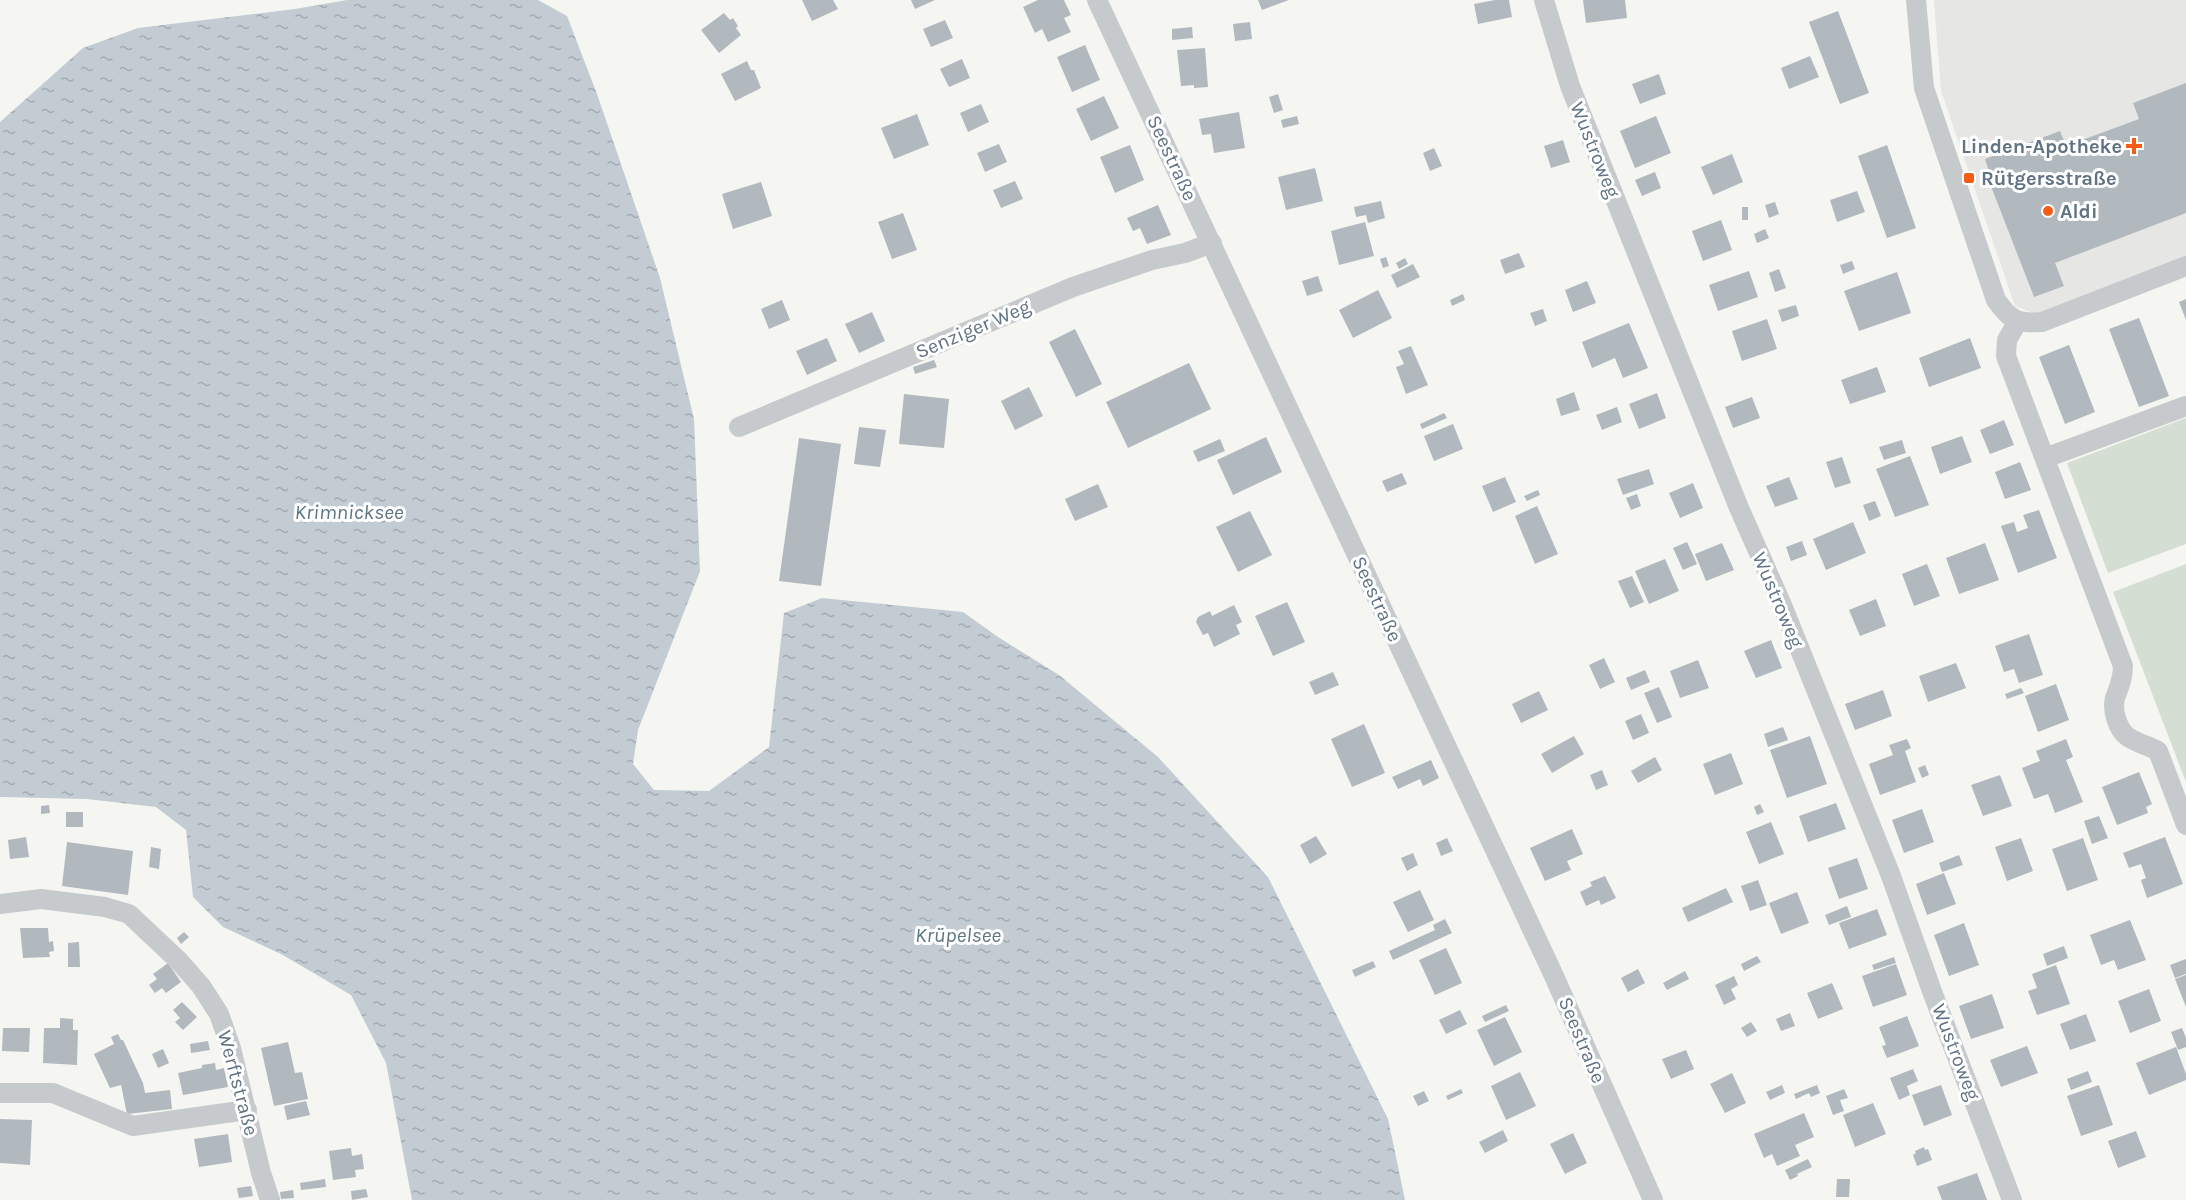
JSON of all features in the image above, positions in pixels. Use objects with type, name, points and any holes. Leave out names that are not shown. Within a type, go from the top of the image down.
[{"type":"street","name":"Seestraße","points":[[1097,0],[1554,976],[1653,1200]]},
{"type":"street","name":"Wustroweg","points":[[1544,0],[1570,86],[1739,508],[1782,605],[1882,855],[2012,1200]]},
{"type":"street","points":[[1916,0],[1924,88],[1996,300],[2007,315],[2018,321],[2042,322],[2186,266]]},
{"type":"street","name":"Senziger Weg","points":[[739,427],[1073,287],[1152,260],[1185,253],[1212,243]]},
{"type":"street","points":[[2018,321],[2007,340],[2006,356],[2123,666],[2121,686],[2115,699],[2115,714],[2121,728],[2128,736],[2158,751],[2186,825]]},
{"type":"street","points":[[2044,458],[2186,406]]},
{"type":"street","name":"Werftstraße","points":[[0,904],[41,899],[105,907],[129,914],[162,944],[201,986],[219,1014],[231,1048],[261,1173],[270,1200]]},
{"type":"street","points":[[0,1093],[53,1093],[133,1126],[247,1110]]},
{"type":"shaded area","points":[[1934,0],[2186,0],[2186,258],[2039,315],[2015,306],[1941,91]]},
{"type":"shaded area","points":[[2186,418],[2186,544],[2108,573],[2067,463]]},
{"type":"shaded area","points":[[2186,564],[2186,782],[2113,592]]},
{"type":"water","points":[[347,0],[538,0],[567,16],[597,94],[660,278],[694,419],[700,571],[638,730],[633,764],[654,790],[709,791],[769,747],[784,613],[822,598],[963,612],[1059,675],[1158,757],[1268,877],[1388,1119],[1405,1200],[412,1200],[386,1063],[351,995],[281,954],[223,927],[193,897],[186,830],[156,807],[87,799],[0,797],[0,122],[83,48],[138,28],[295,9]]},
{"type":"building","points":[[802,0],[833,0],[838,9],[812,21]]},
{"type":"building","points":[[911,0],[935,0],[915,9]]},
{"type":"building","points":[[1038,0],[1064,0],[1071,15],[1064,18],[1071,32],[1048,42],[1042,29],[1035,33],[1023,7]]},
{"type":"building","points":[[1258,0],[1289,0],[1262,10]]},
{"type":"building","points":[[1509,0],[1512,17],[1478,24],[1474,4]]},
{"type":"building","points":[[1583,0],[1625,0],[1627,18],[1586,23]]},
{"type":"building","points":[[1838,11],[1869,93],[1840,104],[1809,22]]},
{"type":"building","points":[[724,13],[730,20],[733,18],[741,35],[719,53],[701,30]]},
{"type":"building","points":[[945,20],[953,38],[931,47],[923,29]]},
{"type":"building","points":[[1250,22],[1252,39],[1235,41],[1233,24]]},
{"type":"building","points":[[1192,27],[1193,38],[1172,40],[1172,29]]},
{"type":"building","points":[[1085,45],[1100,80],[1072,92],[1057,57]]},
{"type":"building","points":[[1205,48],[1208,87],[1181,86],[1177,50]]},
{"type":"building","points":[[1810,56],[1819,77],[1789,89],[1781,68]]},
{"type":"building","points":[[962,59],[970,78],[949,87],[940,69]]},
{"type":"building","points":[[747,61],[751,70],[754,70],[761,88],[735,101],[721,74]]},
{"type":"building","points":[[1659,74],[1666,94],[1640,104],[1632,84]]},
{"type":"building","points":[[2186,83],[2186,213],[2055,263],[2064,286],[2034,297],[1987,176],[1990,175],[1985,159],[2060,131],[2066,146],[2139,119],[2133,103]]},
{"type":"building","points":[[1278,94],[1283,110],[1274,113],[1269,97]]},
{"type":"building","points":[[1104,96],[1119,128],[1091,141],[1076,109]]},
{"type":"building","points":[[981,104],[989,122],[968,132],[960,113]]},
{"type":"building","points":[[1239,112],[1245,148],[1214,153],[1211,134],[1202,135],[1199,119]]},
{"type":"building","points":[[917,114],[929,145],[894,159],[881,128]]},
{"type":"building","points":[[1297,116],[1299,124],[1283,128],[1281,120]]},
{"type":"building","points":[[1656,116],[1671,153],[1635,168],[1620,131]]},
{"type":"building","points":[[1563,140],[1570,162],[1551,168],[1544,146]]},
{"type":"building","points":[[999,144],[1007,162],[985,172],[977,153]]},
{"type":"building","points":[[1130,145],[1144,180],[1115,193],[1100,157]]},
{"type":"building","points":[[1887,145],[1916,228],[1887,238],[1858,156]]},
{"type":"building","points":[[1434,148],[1442,166],[1430,171],[1423,153]]},
{"type":"building","points":[[1732,154],[1743,182],[1713,195],[1701,167]]},
{"type":"building","points":[[1315,168],[1323,201],[1286,210],[1278,177]]},
{"type":"building","points":[[1655,172],[1661,188],[1642,196],[1635,180]]},
{"type":"building","points":[[1015,181],[1023,199],[1001,208],[993,190]]},
{"type":"building","points":[[761,182],[772,216],[733,229],[722,194]]},
{"type":"building","points":[[1857,191],[1865,212],[1837,222],[1830,200]]},
{"type":"building","points":[[1381,201],[1385,218],[1368,223],[1366,215],[1356,217],[1354,207]]},
{"type":"building","points":[[1775,202],[1779,214],[1769,218],[1765,205]]},
{"type":"building","points":[[1158,205],[1171,235],[1147,244],[1140,228],[1133,231],[1127,218]]},
{"type":"building","points":[[1742,207],[1748,207],[1748,220],[1742,220]]},
{"type":"building","points":[[903,213],[917,250],[892,259],[878,222]]},
{"type":"building","points":[[1721,220],[1732,250],[1703,261],[1692,231]]},
{"type":"building","points":[[1365,222],[1374,256],[1339,265],[1331,231]]},
{"type":"building","points":[[1765,229],[1769,238],[1757,243],[1754,234]]},
{"type":"building","points":[[1519,253],[1525,267],[1505,274],[1500,260]]},
{"type":"building","points":[[1386,257],[1389,266],[1383,268],[1380,259]]},
{"type":"building","points":[[1405,258],[1408,264],[1399,269],[1396,263]]},
{"type":"building","points":[[1852,261],[1855,269],[1843,274],[1840,265]]},
{"type":"building","points":[[1413,264],[1420,277],[1397,288],[1391,275]]},
{"type":"building","points":[[1779,269],[1786,288],[1775,292],[1769,273]]},
{"type":"building","points":[[1749,271],[1758,297],[1718,311],[1709,285]]},
{"type":"building","points":[[1897,272],[1911,313],[1859,331],[1844,291]]},
{"type":"building","points":[[1318,276],[1323,291],[1307,296],[1302,281]]},
{"type":"building","points":[[1587,281],[1596,303],[1573,312],[1565,290]]},
{"type":"building","points":[[1378,290],[1392,318],[1353,338],[1339,310]]},
{"type":"building","points":[[1463,294],[1465,300],[1452,306],[1450,300]]},
{"type":"building","points":[[2186,299],[2186,320],[2179,302]]},
{"type":"building","points":[[782,300],[790,320],[769,329],[761,309]]},
{"type":"building","points":[[1796,305],[1799,316],[1782,322],[1778,310]]},
{"type":"building","points":[[1543,309],[1547,321],[1535,326],[1530,313]]},
{"type":"building","points":[[872,312],[885,341],[859,353],[845,324]]},
{"type":"building","points":[[2139,318],[2169,396],[2139,407],[2109,329]]},
{"type":"building","points":[[1767,319],[1777,349],[1742,361],[1732,331]]},
{"type":"building","points":[[1629,323],[1648,368],[1623,378],[1615,358],[1592,368],[1582,342]]},
{"type":"building","points":[[1075,329],[1102,384],[1076,397],[1049,342]]},
{"type":"building","points":[[827,338],[837,361],[807,375],[796,351]]},
{"type":"building","points":[[1970,338],[1981,368],[1929,387],[1919,358]]},
{"type":"building","points":[[2069,345],[2095,412],[2065,424],[2039,357]]},
{"type":"building","points":[[1411,346],[1428,385],[1406,394],[1396,367],[1404,364],[1398,351]]},
{"type":"building","points":[[934,360],[937,367],[915,374],[913,367]]},
{"type":"building","points":[[1189,363],[1211,409],[1128,448],[1106,402]]},
{"type":"building","points":[[1877,367],[1886,392],[1850,404],[1841,380]]},
{"type":"building","points":[[1029,387],[1043,416],[1015,430],[1001,401]]},
{"type":"building","points":[[1574,392],[1580,410],[1561,416],[1556,399]]},
{"type":"building","points":[[1657,393],[1666,418],[1639,429],[1629,404]]},
{"type":"building","points":[[904,394],[949,399],[944,448],[899,444]]},
{"type":"building","points":[[1752,397],[1760,418],[1733,428],[1725,407]]},
{"type":"building","points":[[1617,407],[1622,422],[1602,430],[1596,415]]},
{"type":"building","points":[[1444,413],[1447,418],[1422,429],[1420,424]]},
{"type":"building","points":[[2004,420],[2014,445],[1990,454],[1980,430]]},
{"type":"building","points":[[1453,424],[1463,449],[1434,461],[1424,436]]},
{"type":"building","points":[[859,427],[886,430],[880,467],[854,464]]},
{"type":"building","points":[[1962,436],[1972,462],[1940,474],[1931,447]]},
{"type":"building","points":[[1266,437],[1282,472],[1233,495],[1217,460]]},
{"type":"building","points":[[799,438],[841,444],[821,586],[779,581]]},
{"type":"building","points":[[1220,439],[1225,451],[1198,462],[1193,451]]},
{"type":"building","points":[[1902,440],[1906,453],[1884,460],[1879,447]]},
{"type":"building","points":[[1910,456],[1929,505],[1895,517],[1876,469]]},
{"type":"building","points":[[1842,457],[1851,483],[1835,488],[1826,462]]},
{"type":"building","points":[[2020,462],[2031,490],[2005,499],[1995,472]]},
{"type":"building","points":[[1649,469],[1654,484],[1623,495],[1617,479]]},
{"type":"building","points":[[1402,473],[1407,484],[1387,492],[1382,481]]},
{"type":"building","points":[[1505,477],[1516,502],[1493,512],[1482,486]]},
{"type":"building","points":[[1789,477],[1798,499],[1775,507],[1766,486]]},
{"type":"building","points":[[1693,483],[1703,508],[1680,518],[1669,493]]},
{"type":"building","points":[[1098,484],[1108,507],[1075,521],[1065,499]]},
{"type":"building","points":[[1538,490],[1540,495],[1527,501],[1524,496]]},
{"type":"building","points":[[1637,494],[1641,506],[1631,510],[1626,498]]},
{"type":"building","points":[[1875,501],[1881,516],[1869,521],[1863,505]]},
{"type":"building","points":[[1537,506],[1558,554],[1535,564],[1515,516]]},
{"type":"building","points":[[2039,510],[2057,558],[2018,573],[2001,526],[2014,522],[2017,532],[2028,528],[2023,515]]},
{"type":"building","points":[[1250,511],[1272,555],[1238,572],[1216,527]]},
{"type":"building","points":[[1853,522],[1866,553],[1826,570],[1813,539]]},
{"type":"building","points":[[1802,541],[1807,555],[1791,561],[1786,547]]},
{"type":"building","points":[[1687,542],[1697,564],[1683,570],[1673,548]]},
{"type":"building","points":[[1722,543],[1734,570],[1706,581],[1695,554]]},
{"type":"building","points":[[1985,543],[1999,580],[1959,594],[1946,558]]},
{"type":"building","points":[[1665,559],[1679,591],[1649,604],[1635,571]]},
{"type":"building","points":[[1927,564],[1940,596],[1914,606],[1902,574]]},
{"type":"building","points":[[1632,576],[1644,602],[1630,608],[1618,581]]},
{"type":"building","points":[[1876,599],[1886,626],[1860,636],[1849,610]]},
{"type":"building","points":[[1287,602],[1305,642],[1273,656],[1255,616]]},
{"type":"building","points":[[1234,605],[1242,622],[1236,625],[1240,634],[1214,647],[1208,633],[1203,635],[1196,622],[1198,617],[1210,611],[1212,616]]},
{"type":"building","points":[[2029,634],[2043,675],[2019,683],[2014,669],[2004,672],[1995,646]]},
{"type":"building","points":[[1771,640],[1782,668],[1756,678],[1744,651]]},
{"type":"building","points":[[1604,658],[1615,682],[1600,689],[1589,665]]},
{"type":"building","points":[[1698,660],[1709,688],[1680,698],[1670,671]]},
{"type":"building","points":[[1956,663],[1966,688],[1928,702],[1919,676]]},
{"type":"building","points":[[1645,670],[1650,682],[1631,690],[1626,678]]},
{"type":"building","points":[[1333,672],[1339,685],[1315,695],[1309,682]]},
{"type":"building","points":[[2056,684],[2069,720],[2038,732],[2025,696]]},
{"type":"building","points":[[1659,687],[1672,717],[1657,723],[1644,693]]},
{"type":"building","points":[[2021,688],[2024,693],[2007,699],[2005,694]]},
{"type":"building","points":[[1883,690],[1892,716],[1855,730],[1845,704]]},
{"type":"building","points":[[1539,691],[1548,710],[1521,723],[1512,704]]},
{"type":"building","points":[[1641,714],[1649,733],[1633,740],[1625,721]]},
{"type":"building","points":[[1364,724],[1385,773],[1352,787],[1331,739]]},
{"type":"building","points":[[1783,727],[1788,740],[1768,747],[1764,734]]},
{"type":"building","points":[[1574,736],[1584,754],[1552,773],[1541,754]]},
{"type":"building","points":[[1810,736],[1827,784],[1787,798],[1770,750]]},
{"type":"building","points":[[1907,739],[1911,748],[1905,751],[1916,782],[1880,795],[1869,764],[1893,755],[1889,745]]},
{"type":"building","points":[[2066,739],[2073,757],[2066,760],[2083,802],[2055,813],[2048,794],[2034,799],[2022,768],[2040,761],[2036,751]]},
{"type":"building","points":[[1731,753],[1743,784],[1715,795],[1703,764]]},
{"type":"building","points":[[1655,757],[1662,770],[1638,783],[1631,771]]},
{"type":"building","points":[[1431,760],[1439,778],[1423,786],[1420,779],[1398,789],[1392,777]]},
{"type":"building","points":[[1925,765],[1929,775],[1922,778],[1918,768]]},
{"type":"building","points":[[1602,770],[1608,785],[1596,790],[1590,775]]},
{"type":"building","points":[[2139,772],[2152,804],[2146,807],[2148,813],[2117,825],[2102,787]]},
{"type":"building","points":[[2000,775],[2012,806],[1983,816],[1971,785]]},
{"type":"building","points":[[1836,803],[1846,829],[1808,842],[1799,816]]},
{"type":"building","points":[[1760,804],[1764,812],[1757,815],[1754,807]]},
{"type":"building","points":[[49,805],[50,813],[41,814],[41,806]]},
{"type":"building","points":[[1922,809],[1934,842],[1904,853],[1892,820]]},
{"type":"building","points":[[66,812],[83,812],[83,827],[66,827]]},
{"type":"building","points":[[2099,816],[2108,838],[2092,844],[2084,821]]},
{"type":"building","points":[[1771,822],[1784,854],[1759,864],[1746,832]]},
{"type":"building","points":[[1572,829],[1583,854],[1567,861],[1571,870],[1545,881],[1530,848]]},
{"type":"building","points":[[1316,836],[1327,854],[1310,864],[1300,845]]},
{"type":"building","points":[[26,837],[29,857],[10,859],[8,840]]},
{"type":"building","points":[[2165,837],[2183,884],[2147,898],[2141,880],[2146,878],[2141,864],[2129,868],[2123,853]]},
{"type":"building","points":[[1447,838],[1453,851],[1441,856],[1436,843]]},
{"type":"building","points":[[2021,838],[2033,871],[2007,881],[1995,847]]},
{"type":"building","points":[[2083,838],[2098,880],[2067,891],[2052,849]]},
{"type":"building","points":[[67,842],[133,851],[128,895],[62,886]]},
{"type":"building","points":[[151,847],[161,849],[159,869],[149,867]]},
{"type":"building","points":[[1413,853],[1418,865],[1407,871],[1401,858]]},
{"type":"building","points":[[1959,855],[1963,865],[1942,872],[1939,863]]},
{"type":"building","points":[[1857,858],[1868,889],[1839,899],[1828,868]]},
{"type":"building","points":[[1944,873],[1956,904],[1927,915],[1916,884]]},
{"type":"building","points":[[1605,876],[1616,898],[1601,905],[1599,900],[1586,906],[1580,892],[1592,886],[1590,882]]},
{"type":"building","points":[[1758,880],[1767,905],[1750,911],[1741,886]]},
{"type":"building","points":[[1726,888],[1733,902],[1688,922],[1682,908]]},
{"type":"building","points":[[1420,890],[1434,920],[1408,932],[1393,902]]},
{"type":"building","points":[[1797,892],[1809,923],[1781,934],[1769,903]]},
{"type":"building","points":[[1847,906],[1851,917],[1829,925],[1825,915]]},
{"type":"building","points":[[1877,909],[1887,935],[1849,949],[1839,923]]},
{"type":"building","points":[[1445,919],[1452,933],[1393,960],[1389,951],[1435,930],[1433,925]]},
{"type":"building","points":[[2130,920],[2146,960],[2118,970],[2114,960],[2101,965],[2090,935]]},
{"type":"building","points":[[1964,923],[1979,965],[1949,976],[1934,935]]},
{"type":"building","points":[[20,928],[48,928],[49,942],[53,941],[54,951],[49,952],[50,957],[23,958]]},
{"type":"building","points":[[184,932],[189,937],[181,944],[177,938]]},
{"type":"building","points":[[79,942],[80,967],[68,967],[68,943]]},
{"type":"building","points":[[2064,946],[2068,958],[2047,966],[2043,954]]},
{"type":"building","points":[[1446,948],[1462,983],[1435,995],[1419,960]]},
{"type":"building","points":[[1757,956],[1761,962],[1744,971],[1741,964]]},
{"type":"building","points":[[1894,957],[1896,963],[1874,970],[1872,965]]},
{"type":"building","points":[[2186,959],[2186,974],[2175,978],[2170,965]]},
{"type":"building","points":[[1373,961],[1376,967],[1355,977],[1352,970]]},
{"type":"building","points":[[168,963],[181,982],[166,993],[162,988],[155,993],[149,985],[157,979],[153,974]]},
{"type":"building","points":[[1896,964],[1907,995],[1873,1007],[1862,976]]},
{"type":"building","points":[[2056,965],[2070,1004],[2037,1015],[2028,991],[2037,988],[2032,974]]},
{"type":"building","points":[[1638,969],[1645,983],[1628,992],[1621,978]]},
{"type":"building","points":[[1685,971],[1689,979],[1667,990],[1663,983]]},
{"type":"building","points":[[2186,975],[2186,1007],[2175,979]]},
{"type":"building","points":[[1734,976],[1738,985],[1731,989],[1736,999],[1724,1005],[1715,985]]},
{"type":"building","points":[[1832,983],[1843,1009],[1818,1019],[1807,993]]},
{"type":"building","points":[[2149,989],[2161,1021],[2130,1033],[2118,1001]]},
{"type":"building","points":[[1992,994],[2004,1028],[1971,1039],[1959,1006]]},
{"type":"building","points":[[182,1002],[197,1017],[183,1030],[175,1022],[180,1018],[173,1010]]},
{"type":"building","points":[[1506,1005],[1509,1011],[1485,1022],[1482,1016]]},
{"type":"building","points":[[1460,1010],[1467,1024],[1446,1034],[1439,1020]]},
{"type":"building","points":[[1790,1013],[1795,1026],[1781,1031],[1776,1019]]},
{"type":"building","points":[[2086,1014],[2096,1041],[2070,1050],[2060,1024]]},
{"type":"building","points":[[1907,1016],[1919,1046],[1887,1058],[1882,1046],[1886,1045],[1879,1027]]},
{"type":"building","points":[[1505,1017],[1522,1052],[1494,1066],[1477,1030]]},
{"type":"building","points":[[60,1018],[73,1019],[73,1030],[78,1030],[77,1065],[43,1063],[44,1028],[60,1028]]},
{"type":"building","points":[[1751,1022],[1757,1031],[1747,1037],[1741,1028]]},
{"type":"building","points":[[3,1028],[30,1028],[29,1052],[2,1051]]},
{"type":"building","points":[[2182,1028],[2186,1038],[2186,1047],[2178,1050],[2171,1032]]},
{"type":"building","points":[[118,1034],[143,1083],[145,1093],[170,1090],[172,1109],[127,1114],[121,1085],[110,1088],[94,1054],[114,1044],[111,1037]]},
{"type":"building","points":[[208,1041],[210,1050],[191,1053],[190,1044]]},
{"type":"building","points":[[288,1042],[295,1073],[302,1072],[308,1099],[274,1106],[261,1048]]},
{"type":"building","points":[[2027,1046],[2038,1073],[2001,1087],[1990,1060]]},
{"type":"building","points":[[2176,1047],[2186,1080],[2149,1095],[2136,1063]]},
{"type":"building","points":[[163,1049],[169,1063],[158,1068],[152,1054]]},
{"type":"building","points":[[1686,1050],[1694,1069],[1671,1079],[1662,1059]]},
{"type":"building","points":[[215,1063],[216,1070],[224,1068],[228,1087],[183,1095],[178,1073]]},
{"type":"building","points":[[1913,1069],[1918,1081],[1907,1086],[1910,1095],[1899,1100],[1890,1078]]},
{"type":"building","points":[[2088,1071],[2092,1082],[2071,1090],[2067,1079]]},
{"type":"building","points":[[1520,1072],[1536,1106],[1506,1120],[1491,1086]]},
{"type":"building","points":[[1732,1073],[1746,1103],[1725,1113],[1710,1084]]},
{"type":"building","points":[[1782,1085],[1785,1093],[1770,1100],[1766,1092]]},
{"type":"building","points":[[1817,1085],[1820,1093],[1811,1097],[1809,1093],[1796,1099],[1794,1094]]},
{"type":"building","points":[[1941,1085],[1952,1115],[1924,1126],[1912,1095]]},
{"type":"building","points":[[2099,1085],[2113,1125],[2081,1136],[2067,1096]]},
{"type":"building","points":[[1461,1089],[1463,1093],[1448,1100],[1446,1096]]},
{"type":"building","points":[[1844,1089],[1848,1098],[1840,1100],[1844,1111],[1833,1115],[1826,1096]]},
{"type":"building","points":[[1424,1091],[1429,1101],[1418,1106],[1413,1096]]},
{"type":"building","points":[[306,1101],[310,1115],[287,1120],[284,1106]]},
{"type":"building","points":[[1873,1103],[1886,1134],[1855,1147],[1843,1115]]},
{"type":"building","points":[[1804,1113],[1814,1137],[1795,1145],[1800,1156],[1777,1166],[1772,1154],[1764,1158],[1754,1134]]},
{"type":"building","points":[[0,1119],[32,1120],[30,1165],[0,1163]]},
{"type":"building","points":[[1503,1130],[1508,1141],[1485,1153],[1479,1142]]},
{"type":"building","points":[[2136,1131],[2146,1157],[2118,1168],[2108,1141]]},
{"type":"building","points":[[1573,1133],[1587,1163],[1565,1174],[1550,1144]]},
{"type":"building","points":[[228,1134],[232,1162],[199,1167],[194,1139]]},
{"type":"building","points":[[1924,1147],[1925,1150],[1928,1149],[1932,1160],[1917,1166],[1913,1155],[1915,1151]]},
{"type":"building","points":[[351,1148],[352,1156],[362,1154],[364,1169],[355,1170],[356,1177],[333,1180],[329,1151]]},
{"type":"building","points":[[1808,1159],[1812,1167],[1790,1180],[1785,1170]]},
{"type":"building","points":[[1977,1173],[1987,1200],[1942,1200],[1937,1187]]},
{"type":"building","points":[[325,1179],[326,1187],[301,1190],[300,1183]]},
{"type":"building","points":[[1837,1179],[1850,1179],[1849,1197],[1836,1197]]},
{"type":"building","points":[[251,1186],[253,1196],[239,1198],[237,1188]]},
{"type":"building","points":[[366,1189],[368,1197],[352,1200],[351,1191]]},
{"type":"building","points":[[293,1190],[294,1198],[281,1199],[280,1192]]},
{"type":"place","name":"Linden-Apotheke","points":[[2134,146]]},
{"type":"place","name":"Rütgersstraße","points":[[1969,178]]},
{"type":"place","name":"Aldi","points":[[2048,211]]},
{"type":"water label","name":"Krimnicksee","points":[[349,512]]},
{"type":"water label","name":"Krüpelsee","points":[[958,935]]}]
